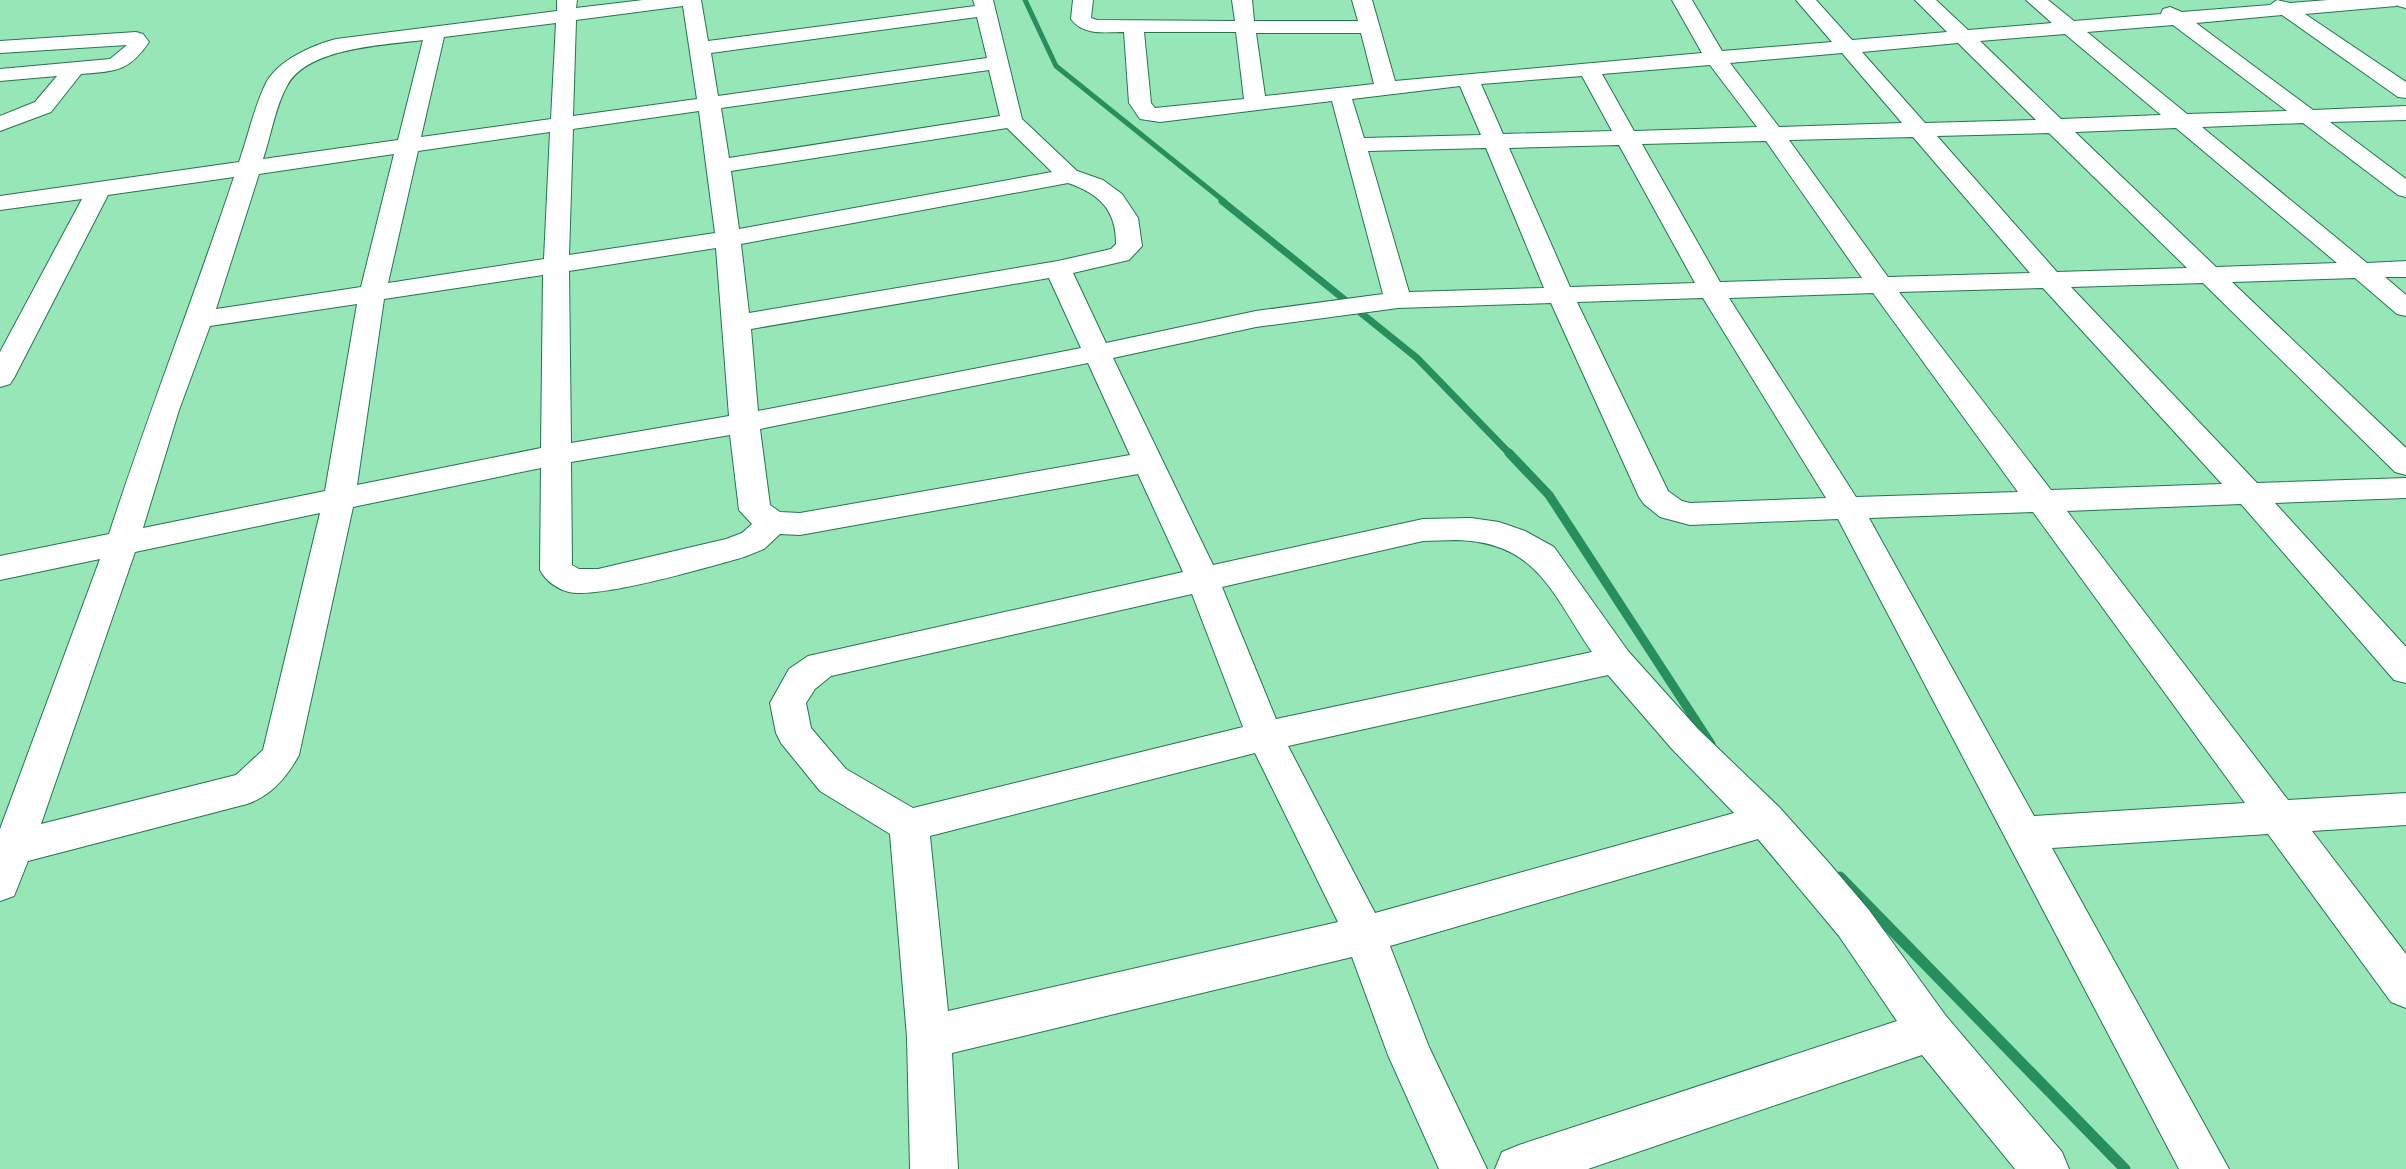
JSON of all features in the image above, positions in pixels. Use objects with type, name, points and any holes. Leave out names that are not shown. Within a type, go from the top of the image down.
[{"type":"street","points":[[5,861],[123,541],[164,410],[200,320],[247,169],[266,124],[277,83],[289,69],[307,57],[336,45],[435,33],[566,7],[690,0],[719,166],[736,323],[747,467],[755,510],[773,523],[800,524],[1149,462]]},
{"type":"street","points":[[1083,0],[1081,19],[1086,24],[1134,27],[1370,27]]},
{"type":"street","points":[[1242,0],[1255,102]]},
{"type":"street","points":[[1362,0],[1386,87]]},
{"type":"street","points":[[1682,0],[1715,57],[1881,286],[2406,988]]},
{"type":"street","points":[[1806,0],[1845,48],[1921,129],[2051,281],[2250,495],[2406,670]]},
{"type":"street","points":[[1925,0],[2406,466]]},
{"type":"street","points":[[2036,0],[2406,308]]},
{"type":"street","points":[[2153,0],[2406,190]]},
{"type":"street","points":[[1134,27],[1140,103],[1148,114],[1160,115],[1468,79],[2179,20],[2280,5],[2396,0]]},
{"type":"street","points":[[700,48],[984,5],[1012,121],[1069,176]]},
{"type":"street","points":[[2280,5],[2406,92]]},
{"type":"street","points":[[566,7],[556,265],[556,570],[572,581],[598,581],[733,549],[753,541],[773,523]]},
{"type":"street","points":[[5,861],[247,788],[268,771],[279,755],[339,499],[372,295],[435,33]]},
{"type":"street","points":[[0,47],[138,38],[136,48],[120,64],[0,75]]},
{"type":"street","points":[[0,203],[998,63]]},
{"type":"street","points":[[1588,68],[1712,291],[1848,509],[2204,1169]]},
{"type":"street","points":[[0,124],[43,107],[74,69]]},
{"type":"street","points":[[1468,79],[1562,296],[1655,497],[1671,509],[1690,514],[2406,488]]},
{"type":"street","points":[[1340,93],[1398,300]]},
{"type":"street","points":[[1356,145],[2055,126],[2406,113]]},
{"type":"street","points":[[719,166],[1012,121]]},
{"type":"street","points":[[200,320],[726,239],[1069,176],[1094,183],[1111,193],[1124,213],[1129,246],[1120,255],[1058,269],[736,323]]},
{"type":"street","points":[[0,378],[98,191]]},
{"type":"street","points":[[1058,269],[1203,580],[1265,736],[1365,935],[1410,1055],[1463,1169]]},
{"type":"street","points":[[0,568],[555,455],[744,423],[1099,353],[1256,318],[1398,300],[2406,269]]},
{"type":"street","points":[[1616,660],[1265,736],[909,825],[833,780],[794,733],[788,704],[802,679],[820,665],[1423,530],[1470,527],[1525,542],[1542,555],[1616,660],[1685,739],[1766,820],[1854,923],[1930,1031],[2045,1169]]},
{"type":"street","points":[[2022,833],[2406,809]]},
{"type":"street","points":[[929,1037],[1365,935],[1766,820]]},
{"type":"street","points":[[909,825],[929,1037],[934,1169]]},
{"type":"street","points":[[1519,1169],[1930,1031]]},
{"type":"waterway","points":[[1025,0],[1056,66],[1225,202]]},
{"type":"waterway","points":[[1222,201],[1417,358],[1511,455]]},
{"type":"waterway","points":[[1509,453],[1549,495],[1711,744]]},
{"type":"waterway","points":[[1840,877],[2125,1169]]}]
